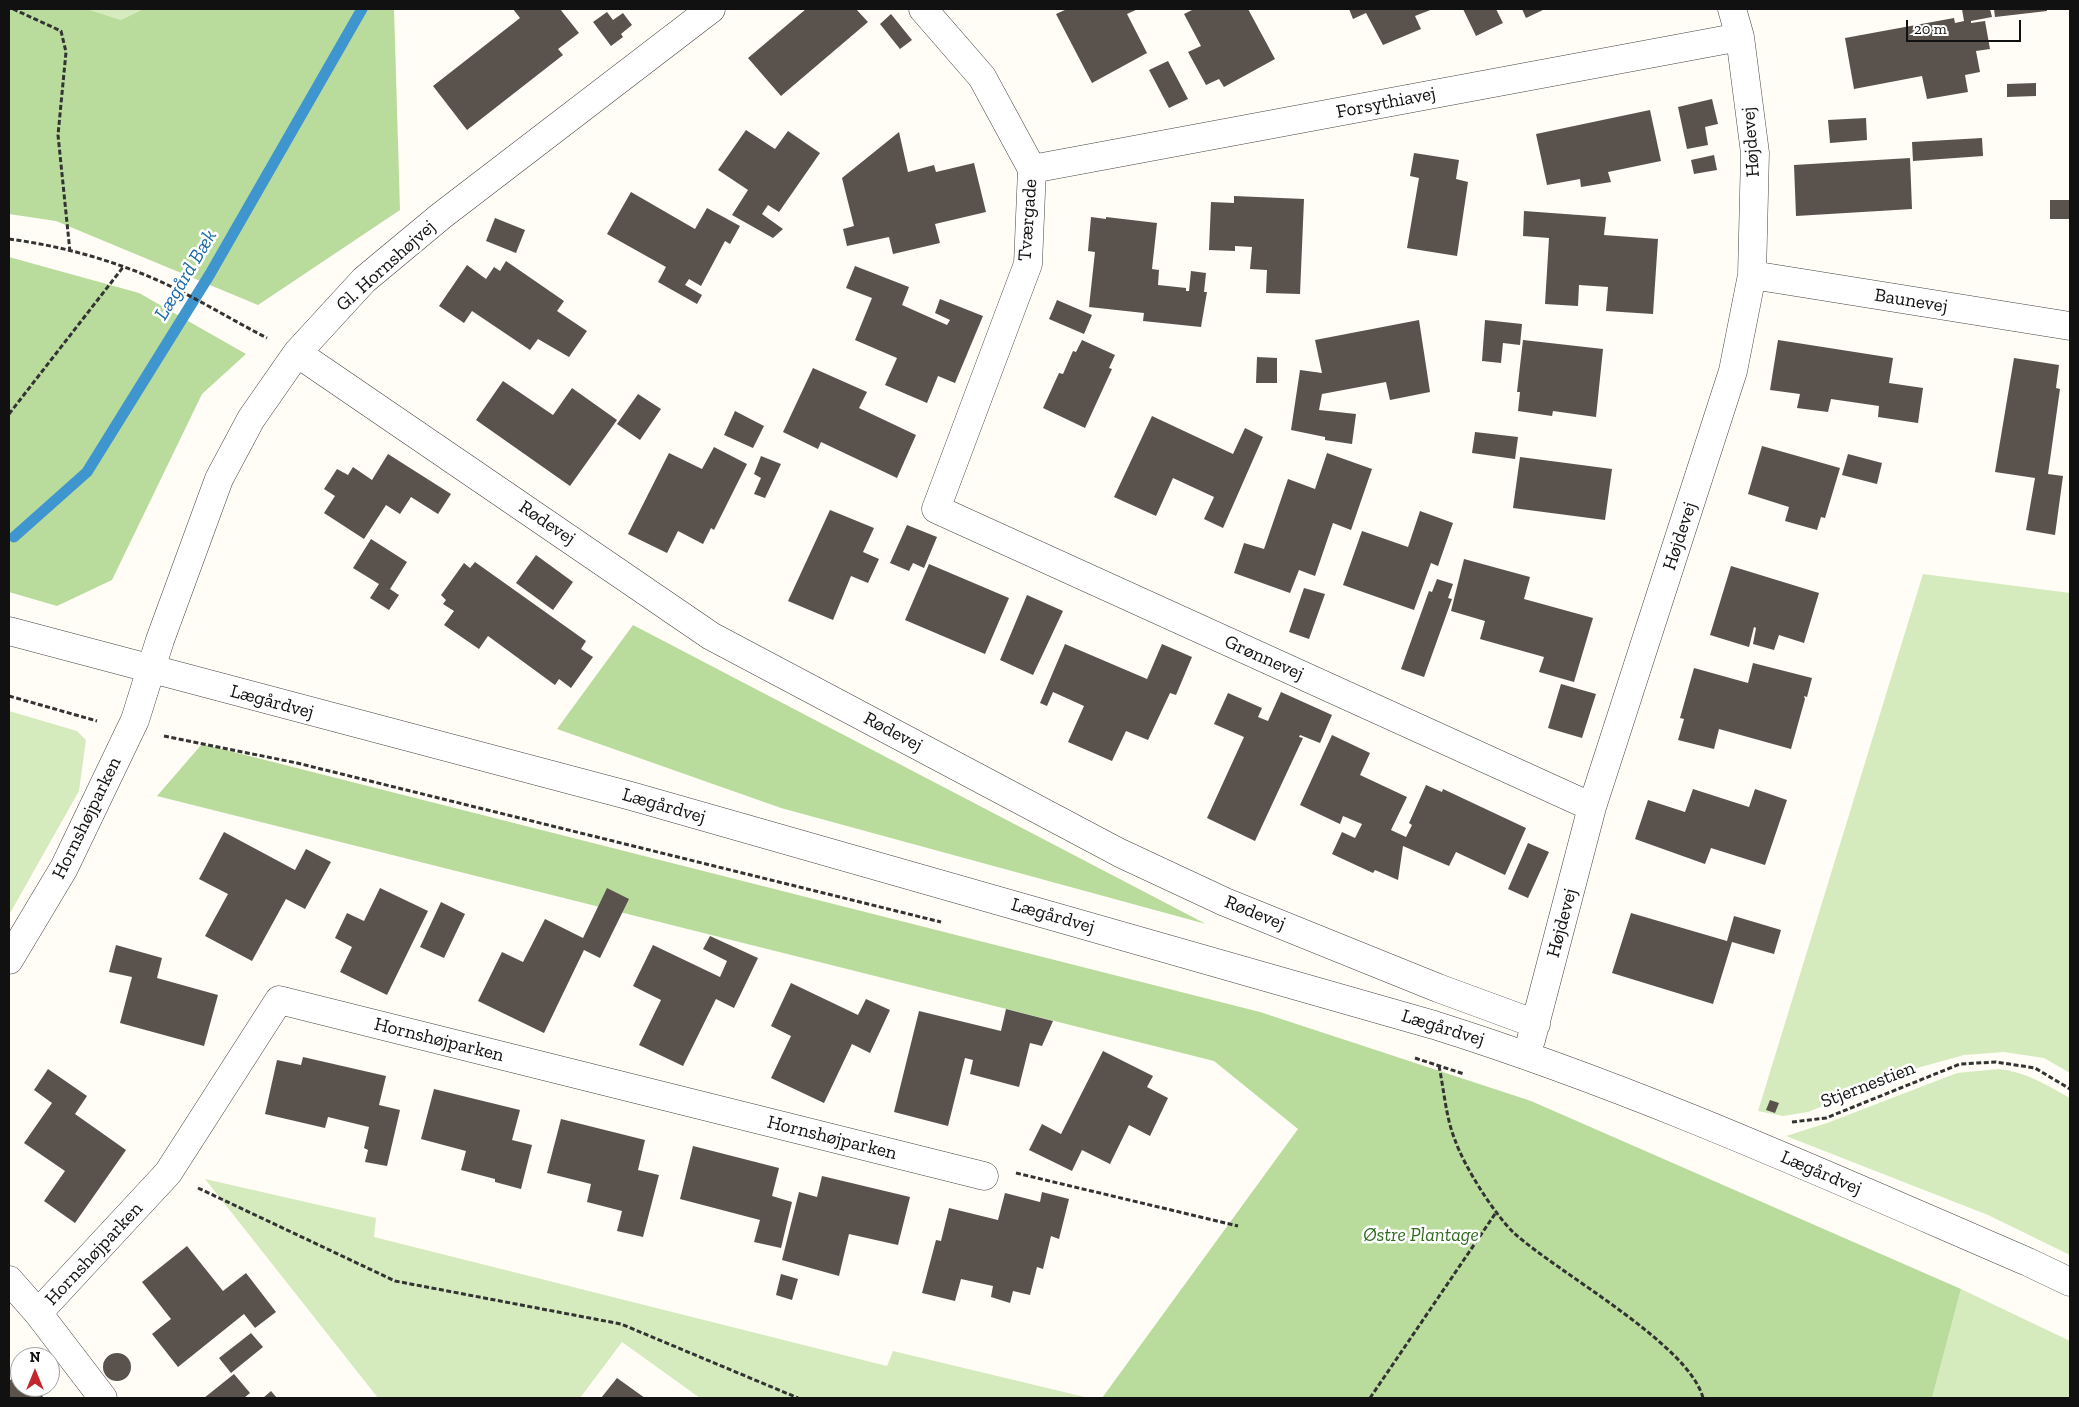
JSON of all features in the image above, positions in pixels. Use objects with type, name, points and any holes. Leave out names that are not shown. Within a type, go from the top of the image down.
[{"type":"street","name":"Gl. Hornshøjvej","points":[[150,670],[219,479],[251,419],[297,353],[364,280],[441,216],[711,9]]},
{"type":"street","name":"Tværgade","points":[[923,9],[982,77],[1032,169],[1028,264],[936,508]]},
{"type":"street","name":"Højdevej","points":[[1527,1054],[1592,807],[1733,371],[1752,275],[1755,153],[1740,37],[1732,9]]},
{"type":"street","name":"Forsythiavej","points":[[1032,169],[1740,37]]},
{"type":"street","name":"Baunevej","points":[[1752,275],[2070,326]]},
{"type":"street","name":"Rødevej","points":[[297,353],[711,636],[1120,853],[1225,902],[1438,988],[1536,1024]]},
{"type":"street","name":"Grønnevej","points":[[936,508],[1592,807]]},
{"type":"street","name":"Lægårdvej","points":[[9,631],[641,799],[1434,1025],[1527,1054],[1734,1136],[2028,1262],[2070,1282]]},
{"type":"street","name":"Hornshøjparken","points":[[9,960],[64,868],[130,730],[150,670]]},
{"type":"street","name":"Hornshøjparken","points":[[38,1314],[168,1173],[279,1000],[984,1176]]},
{"type":"street","name":"Hornshøjparken","points":[[9,1280],[38,1314],[102,1398]]},
{"type":"path","points":[[13,9],[61,31],[64,45],[65,75],[58,135],[70,252]]},
{"type":"path","points":[[9,239],[35,242],[124,266],[215,309],[297,353]]},
{"type":"path","points":[[9,414],[124,266]]},
{"type":"path","points":[[9,696],[130,730],[297,763],[943,923]]},
{"type":"path","points":[[1412,1057],[1466,1074]]},
{"type":"path","name":"Stjernestien","points":[[1789,1123],[1826,1118],[1960,1064],[1996,1062],[2035,1068],[2070,1089]]},
{"type":"path","points":[[1439,1066],[1454,1140],[1480,1188],[1513,1232],[1673,1353],[1701,1391],[1703,1398]]},
{"type":"path","points":[[984,1176],[1007,1170],[1238,1226]]},
{"type":"path","points":[[168,1173],[395,1281],[621,1324],[798,1398]]},
{"type":"path","points":[[1370,1398],[1497,1211]]},
{"type":"green space","points":[[9,9],[87,9],[121,20],[143,9],[394,9],[400,210],[258,305],[56,221],[9,214]]},
{"type":"green space","points":[[87,9],[143,9],[121,20]]},
{"type":"green space","points":[[9,257],[139,293],[246,354],[202,394],[112,580],[57,606],[9,592]]},
{"type":"green space","points":[[1923,574],[2070,593],[2070,1073],[2044,1058],[2004,1052],[1964,1055],[1910,1070],[1808,1112],[1783,1116],[1758,1111]]},
{"type":"green space","points":[[633,625],[1206,924],[781,808],[557,729]]},
{"type":"green space","points":[[9,711],[77,731],[86,740],[79,791],[9,915]]},
{"type":"green space","name":"Østre Plantage","points":[[202,744],[1260,1012],[1531,1101],[1961,1289],[1932,1398],[1102,1398],[1298,1129],[1214,1061],[157,796]]},
{"type":"green space","points":[[1999,1069],[2027,1076],[2070,1098],[2070,1255],[1988,1215],[1786,1136],[1827,1123],[1957,1073]]},
{"type":"green space","points":[[205,1179],[376,1218],[374,1237],[887,1366],[893,1351],[1089,1398],[700,1398],[622,1342],[580,1398],[378,1398]]},
{"type":"green space","points":[[1961,1289],[2070,1341],[2070,1398],[1932,1398]]},
{"type":"building","points":[[513,9],[560,9],[579,33],[558,49],[563,55],[467,130],[433,86],[520,18]]},
{"type":"building","points":[[806,9],[856,9],[868,22],[781,96],[748,58]]},
{"type":"building","points":[[1067,9],[1138,9],[1127,14],[1147,53],[1092,83],[1056,14]]},
{"type":"building","points":[[1194,9],[1248,9],[1275,59],[1224,87],[1219,79],[1206,85],[1188,52],[1201,46],[1184,14]]},
{"type":"building","points":[[1349,9],[1433,9],[1415,16],[1421,29],[1383,45],[1366,13],[1353,19]]},
{"type":"building","points":[[1463,9],[1496,9],[1503,23],[1476,36]]},
{"type":"building","points":[[1522,9],[1545,9],[1526,18]]},
{"type":"building","points":[[1962,9],[1990,9],[1992,17],[1971,21],[1971,23],[1985,21],[1990,49],[1976,51],[1980,72],[1965,75],[1968,92],[1927,99],[1922,76],[1854,89],[1845,38],[1954,18],[1955,23],[1964,21]]},
{"type":"building","points":[[1994,9],[2047,9],[2047,11],[1995,17]]},
{"type":"building","points":[[607,12],[613,20],[623,13],[632,25],[621,34],[623,37],[611,46],[593,22]]},
{"type":"building","points":[[891,14],[912,40],[900,49],[880,24]]},
{"type":"building","points":[[1168,61],[1188,99],[1169,108],[1149,70]]},
{"type":"building","points":[[2036,83],[2036,96],[2007,97],[2007,84]]},
{"type":"building","points":[[1712,99],[1718,124],[1705,127],[1708,145],[1687,149],[1678,107]]},
{"type":"building","points":[[1650,110],[1661,161],[1608,172],[1611,182],[1581,187],[1580,179],[1547,185],[1536,134]]},
{"type":"building","points":[[1866,118],[1867,140],[1830,143],[1828,120]]},
{"type":"building","points":[[746,130],[775,149],[788,131],[820,153],[779,212],[768,205],[762,214],[783,229],[773,238],[732,215],[748,190],[718,170]]},
{"type":"building","points":[[899,132],[908,172],[934,165],[936,172],[974,163],[986,212],[935,224],[940,243],[893,254],[889,237],[847,246],[843,229],[854,226],[842,178]]},
{"type":"building","points":[[1982,138],[1983,156],[1913,161],[1912,142]]},
{"type":"building","points":[[1414,153],[1459,160],[1456,179],[1468,182],[1457,256],[1407,248],[1419,178],[1410,176]]},
{"type":"building","points":[[1714,155],[1717,170],[1694,174],[1691,160]]},
{"type":"building","points":[[1910,158],[1912,209],[1796,216],[1794,165]]},
{"type":"building","points":[[631,192],[695,229],[707,208],[740,226],[730,244],[725,241],[701,286],[689,279],[685,285],[702,295],[697,304],[658,282],[666,267],[607,234]]},
{"type":"building","points":[[1234,196],[1304,199],[1300,294],[1266,293],[1267,270],[1250,269],[1252,247],[1235,246],[1235,251],[1209,250],[1211,202],[1234,203]]},
{"type":"building","points":[[2050,200],[2070,200],[2070,219],[2050,219]]},
{"type":"building","points":[[1524,211],[1606,217],[1604,235],[1658,239],[1653,314],[1606,311],[1608,287],[1579,285],[1578,306],[1545,304],[1549,238],[1523,236]]},
{"type":"building","points":[[1091,217],[1157,223],[1152,269],[1159,270],[1158,285],[1186,288],[1186,291],[1189,291],[1191,271],[1206,273],[1204,292],[1207,292],[1201,327],[1143,321],[1144,313],[1089,307],[1095,252],[1088,251]]},
{"type":"building","points":[[495,218],[525,230],[516,253],[486,241]]},
{"type":"building","points":[[506,261],[564,301],[557,311],[587,331],[569,357],[538,339],[530,350],[472,311],[464,323],[439,306],[467,265],[486,279],[494,267],[500,271]]},
{"type":"building","points":[[855,266],[909,287],[902,305],[947,325],[950,320],[935,313],[940,299],[983,316],[955,383],[938,376],[927,403],[885,385],[897,358],[855,340],[872,298],[846,288]]},
{"type":"building","points":[[1057,300],[1092,315],[1084,334],[1049,319]]},
{"type":"building","points":[[1419,320],[1430,392],[1390,400],[1386,382],[1322,394],[1319,410],[1356,414],[1352,444],[1325,440],[1325,437],[1291,430],[1300,370],[1322,373],[1315,340]]},
{"type":"building","points":[[1485,320],[1522,324],[1520,345],[1503,343],[1501,363],[1482,361]]},
{"type":"building","points":[[1082,340],[1115,355],[1109,368],[1112,369],[1085,428],[1043,408],[1059,373],[1063,374],[1073,351],[1076,352]]},
{"type":"building","points":[[1523,340],[1603,349],[1596,417],[1553,411],[1552,416],[1518,411],[1520,392],[1517,392]]},
{"type":"building","points":[[1778,340],[1893,358],[1889,383],[1923,388],[1918,423],[1878,417],[1879,406],[1831,399],[1828,412],[1797,408],[1800,394],[1770,390]]},
{"type":"building","points":[[1257,357],[1277,358],[1277,383],[1256,383]]},
{"type":"building","points":[[2014,358],[2059,365],[2056,388],[2060,389],[2048,474],[2063,476],[2055,535],[2026,530],[2035,478],[1995,472]]},
{"type":"building","points":[[813,368],[867,392],[859,408],[916,435],[897,478],[821,442],[818,449],[783,432]]},
{"type":"building","points":[[503,381],[553,415],[572,388],[617,420],[570,486],[476,420]]},
{"type":"building","points":[[638,394],[661,409],[640,440],[617,424]]},
{"type":"building","points":[[735,411],[764,426],[753,448],[724,435]]},
{"type":"building","points":[[1152,416],[1233,454],[1245,428],[1263,437],[1223,528],[1204,519],[1214,497],[1173,478],[1156,516],[1114,497]]},
{"type":"building","points":[[1475,432],[1518,437],[1515,459],[1472,453]]},
{"type":"building","points":[[1762,446],[1840,468],[1825,518],[1821,517],[1817,530],[1785,521],[1789,507],[1748,494]]},
{"type":"building","points":[[714,447],[747,464],[714,530],[711,528],[703,544],[678,531],[667,553],[628,534],[669,453],[702,469]]},
{"type":"building","points":[[1327,453],[1372,469],[1351,530],[1333,523],[1315,576],[1299,570],[1290,593],[1234,573],[1244,543],[1264,549],[1288,479],[1315,489]]},
{"type":"building","points":[[388,454],[451,494],[438,514],[411,497],[400,514],[386,505],[364,539],[324,513],[335,496],[324,489],[337,469],[348,475],[353,467],[372,480]]},
{"type":"building","points":[[1848,454],[1882,463],[1877,484],[1842,475]]},
{"type":"building","points":[[761,456],[781,464],[765,498],[754,494],[761,478],[754,474]]},
{"type":"building","points":[[1520,457],[1612,469],[1605,520],[1513,508]]},
{"type":"building","points":[[830,510],[874,528],[863,552],[879,559],[868,583],[851,576],[833,620],[788,601]]},
{"type":"building","points":[[1420,511],[1453,523],[1438,566],[1431,563],[1414,610],[1343,585],[1362,531],[1408,547]]},
{"type":"building","points":[[907,525],[937,537],[924,568],[913,563],[909,571],[890,563]]},
{"type":"building","points":[[371,539],[407,562],[390,589],[399,595],[389,610],[370,598],[379,584],[353,568]]},
{"type":"building","points":[[536,555],[573,582],[553,610],[516,583]]},
{"type":"building","points":[[1464,559],[1530,577],[1524,599],[1593,618],[1574,682],[1539,672],[1544,657],[1480,639],[1485,621],[1451,611]]},
{"type":"building","points":[[475,562],[586,641],[581,649],[593,657],[571,688],[559,679],[555,685],[488,636],[479,649],[444,625],[454,611],[443,604],[446,600],[441,595],[464,563],[470,568]]},
{"type":"building","points":[[929,564],[1009,598],[985,654],[905,620]]},
{"type":"building","points":[[1731,566],[1819,593],[1804,643],[1779,635],[1774,650],[1753,644],[1756,628],[1754,627],[1749,647],[1710,635]]},
{"type":"building","points":[[1437,579],[1453,584],[1448,598],[1452,599],[1424,677],[1401,669],[1429,591],[1432,592]]},
{"type":"building","points":[[1304,588],[1325,594],[1309,639],[1289,632]]},
{"type":"building","points":[[1027,595],[1063,611],[1033,675],[1000,660]]},
{"type":"building","points":[[1065,644],[1147,679],[1162,644],[1192,657],[1176,695],[1170,693],[1148,740],[1126,731],[1112,761],[1068,742],[1084,706],[1053,692],[1047,706],[1040,703]]},
{"type":"building","points":[[1753,663],[1812,678],[1807,697],[1804,696],[1805,699],[1791,749],[1719,729],[1714,749],[1678,740],[1684,719],[1680,718],[1694,668],[1748,683]]},
{"type":"building","points":[[1561,684],[1596,694],[1582,738],[1548,728]]},
{"type":"building","points":[[1281,692],[1332,715],[1320,743],[1300,735],[1299,737],[1303,738],[1255,841],[1207,818],[1244,737],[1214,724],[1228,693],[1262,708],[1258,717],[1268,721]]},
{"type":"building","points":[[1332,735],[1370,753],[1360,775],[1407,797],[1391,830],[1406,837],[1412,825],[1409,823],[1426,785],[1442,792],[1443,789],[1526,828],[1505,875],[1456,852],[1449,866],[1403,846],[1398,880],[1375,870],[1373,873],[1332,854],[1342,832],[1355,838],[1362,824],[1343,816],[1340,824],[1300,805]]},
{"type":"building","points":[[1693,789],[1749,807],[1755,789],[1787,800],[1765,865],[1711,848],[1705,864],[1635,839],[1648,800],[1685,812]]},
{"type":"building","points":[[224,832],[295,870],[306,849],[331,862],[305,909],[286,899],[252,961],[205,936],[228,894],[199,879]]},
{"type":"building","points":[[1528,843],[1549,852],[1528,898],[1508,889]]},
{"type":"building","points":[[380,888],[428,911],[387,995],[340,972],[352,947],[335,938],[347,913],[364,921]]},
{"type":"building","points":[[607,888],[629,899],[600,958],[584,950],[544,1033],[478,1001],[502,952],[523,962],[545,919],[583,938]]},
{"type":"building","points":[[441,902],[465,914],[444,958],[420,947]]},
{"type":"building","points":[[1631,913],[1727,941],[1734,916],[1781,930],[1774,954],[1732,942],[1713,1004],[1612,973]]},
{"type":"building","points":[[710,936],[758,958],[734,1008],[716,999],[683,1066],[639,1045],[661,1000],[633,986],[653,945],[720,977],[727,961],[703,949]]},
{"type":"building","points":[[116,945],[162,958],[157,978],[218,995],[204,1046],[120,1023],[132,977],[109,972]]},
{"type":"building","points":[[791,983],[858,1015],[866,999],[890,1010],[870,1053],[852,1044],[824,1103],[771,1078],[791,1036],[771,1026]]},
{"type":"building","points":[[1006,1009],[1053,1021],[1042,1046],[1030,1043],[1019,1087],[970,1074],[973,1060],[965,1058],[948,1126],[894,1112],[919,1011],[1001,1031]]},
{"type":"building","points":[[1103,1051],[1153,1076],[1147,1087],[1168,1098],[1150,1136],[1129,1125],[1110,1164],[1082,1150],[1072,1171],[1029,1150],[1042,1124],[1061,1134]]},
{"type":"building","points":[[303,1057],[386,1076],[379,1105],[400,1110],[387,1166],[365,1162],[368,1150],[364,1148],[369,1127],[328,1117],[325,1128],[265,1114],[277,1060],[301,1065]]},
{"type":"building","points":[[48,1069],[87,1096],[75,1114],[126,1150],[75,1223],[44,1201],[65,1171],[24,1143],[52,1103],[34,1090]]},
{"type":"building","points":[[434,1089],[520,1110],[512,1140],[532,1145],[521,1189],[495,1182],[495,1179],[461,1170],[466,1151],[421,1139]]},
{"type":"building","points":[[1770,1100],[1779,1103],[1775,1113],[1766,1110]]},
{"type":"building","points":[[561,1119],[645,1140],[638,1170],[659,1175],[643,1237],[617,1231],[622,1211],[587,1202],[591,1184],[547,1173]]},
{"type":"building","points":[[693,1146],[779,1168],[772,1196],[792,1202],[781,1248],[754,1242],[760,1220],[680,1199]]},
{"type":"building","points":[[822,1176],[910,1197],[898,1245],[849,1234],[839,1276],[782,1260],[799,1192],[817,1197]]},
{"type":"building","points":[[1042,1192],[1069,1199],[1059,1239],[1051,1236],[1043,1269],[1037,1267],[1030,1295],[1013,1291],[1010,1303],[991,1297],[993,1286],[961,1279],[955,1301],[922,1293],[936,1240],[941,1241],[949,1208],[998,1220],[1005,1193],[1040,1202]]},
{"type":"building","points":[[187,1246],[223,1291],[246,1273],[276,1312],[255,1328],[244,1314],[178,1367],[152,1334],[171,1319],[142,1282]]},
{"type":"building","points":[[781,1274],[798,1279],[792,1300],[776,1295]]},
{"type":"building","points":[[251,1333],[263,1347],[231,1373],[219,1358]]},
{"type":"building","points":[[117,1353],[127,1357],[131,1367],[127,1377],[117,1381],[107,1377],[103,1367],[107,1357]]},
{"type":"building","points":[[234,1374],[250,1393],[244,1398],[204,1398]]},
{"type":"building","points":[[617,1378],[645,1398],[601,1398]]},
{"type":"building","points":[[9,1381],[10,1397],[44,1398],[9,1398]]},
{"type":"building","points":[[271,1391],[277,1398],[263,1398]]},
{"type":"waterway","name":"Lægård Bæk","points":[[14,537],[87,472],[210,274],[362,9]]}]
